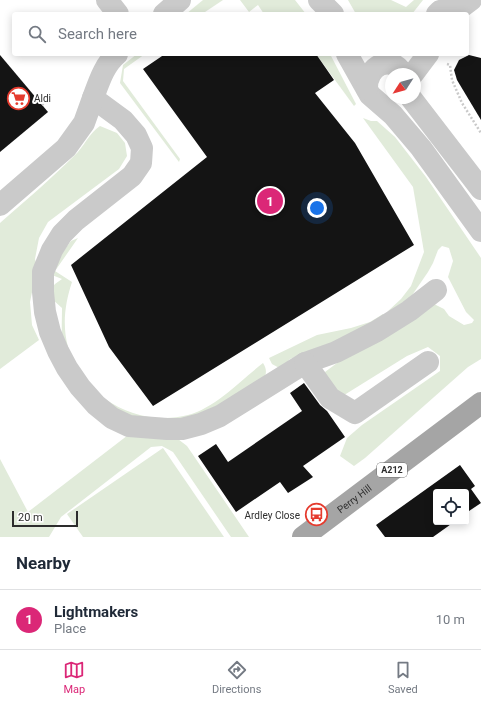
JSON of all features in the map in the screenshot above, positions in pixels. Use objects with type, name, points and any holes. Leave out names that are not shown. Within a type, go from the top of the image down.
[{"type":"main road","name":"Perry Hill","points":[[303,537],[481,403]]},
{"type":"lane","points":[[106,0],[116,12]]},
{"type":"lane","points":[[166,12],[180,0]]},
{"type":"lane","points":[[439,12],[464,7]]},
{"type":"lane","points":[[0,205],[66,148],[84,123],[103,73],[115,56]]},
{"type":"lane","points":[[348,56],[370,95],[393,115],[421,148],[481,231]]},
{"type":"lane","points":[[421,68],[436,58]]},
{"type":"lane","points":[[385,103],[370,95],[367,82],[368,76],[372,71],[390,62]]},
{"type":"lane","points":[[93,98],[123,120],[136,135],[142,148],[141,163],[132,176],[76,220],[62,234],[52,250],[43,272],[44,298],[50,332],[67,368],[80,387],[96,405],[112,418],[129,426],[167,429],[182,429],[201,424],[220,416],[305,363],[336,352],[377,331],[409,311],[436,290]]},
{"type":"lane","points":[[416,104],[481,189]]},
{"type":"lane","points":[[305,363],[330,398],[355,413],[428,362]]},
{"type":"path","points":[[436,58],[450,65],[452,80],[462,103],[481,133]]},
{"type":"path","points":[[42,105],[51,97]]},
{"type":"green space","points":[[203,0],[223,0],[205,12],[188,12]]},
{"type":"green space","points":[[240,0],[295,0],[304,12],[263,12],[258,5],[249,12]]},
{"type":"green space","points":[[348,0],[391,0],[406,7],[414,0],[423,0],[414,12],[355,12]]},
{"type":"green space","points":[[134,56],[142,56],[124,69],[123,81],[180,159],[179,162],[120,83],[123,65]]},
{"type":"green space","points":[[317,56],[331,56],[356,104],[354,106]]},
{"type":"green space","points":[[363,118],[371,121],[377,121],[395,137],[426,177],[481,258],[481,359],[468,367],[354,466],[340,456],[347,438],[362,425],[440,371],[440,356],[428,347],[407,356],[341,397],[321,375],[369,339],[434,304],[444,309],[449,316],[464,325],[472,323],[474,320],[466,312],[448,277],[453,261],[449,248],[442,246],[438,250],[428,272],[406,304],[387,312],[401,299],[411,286],[424,252],[413,187]]},
{"type":"green space","points":[[100,126],[117,133],[125,143],[127,156],[119,169],[48,222],[39,238],[35,259],[37,267],[30,302],[32,325],[39,340],[0,369],[0,223],[65,165],[78,152],[93,132]]},
{"type":"green space","points":[[78,238],[55,271],[72,282],[65,314],[65,331],[68,347],[75,365],[86,381],[99,394],[115,405],[132,413],[151,417],[169,418],[188,415],[208,406],[227,393],[263,363],[266,372],[258,387],[209,417],[184,423],[160,424],[133,422],[117,415],[96,400],[86,390],[71,368],[63,344],[62,308],[52,299],[50,290],[62,279],[52,275],[49,270],[71,241]]},
{"type":"green space","points":[[383,314],[386,318],[383,323],[290,359],[281,369],[272,364],[269,358],[317,335],[351,328],[370,322]]},
{"type":"green space","points":[[132,432],[174,436],[187,446],[249,537],[231,537],[173,452],[162,446],[151,447],[61,517],[49,537],[0,537],[0,459],[28,512]]},
{"type":"green space","points":[[163,448],[224,537],[83,537],[67,514]]},
{"type":"building","name":"Aldi","points":[[0,55],[48,112],[0,152]]},
{"type":"building","points":[[469,55],[481,58],[481,120],[457,80],[454,70],[459,60]]},
{"type":"building","points":[[162,56],[317,56],[334,80],[315,93],[355,143],[414,245],[153,406],[109,347],[71,265],[207,157],[143,69]]},
{"type":"building","points":[[304,383],[320,405],[327,411],[345,437],[303,466],[313,477],[288,493],[280,482],[236,512],[198,456],[216,444],[228,462],[302,411],[290,393]]},
{"type":"building","points":[[460,465],[475,486],[471,489],[481,503],[469,511],[469,489],[433,489],[433,525],[450,525],[433,537],[385,537],[376,525]]},
{"type":"place","name":"Aldi","points":[[18,98]]},
{"type":"place","name":"Lightmakers","points":[[270,201]]},
{"type":"place","name":"Ardley Close","points":[[316,515]]}]
